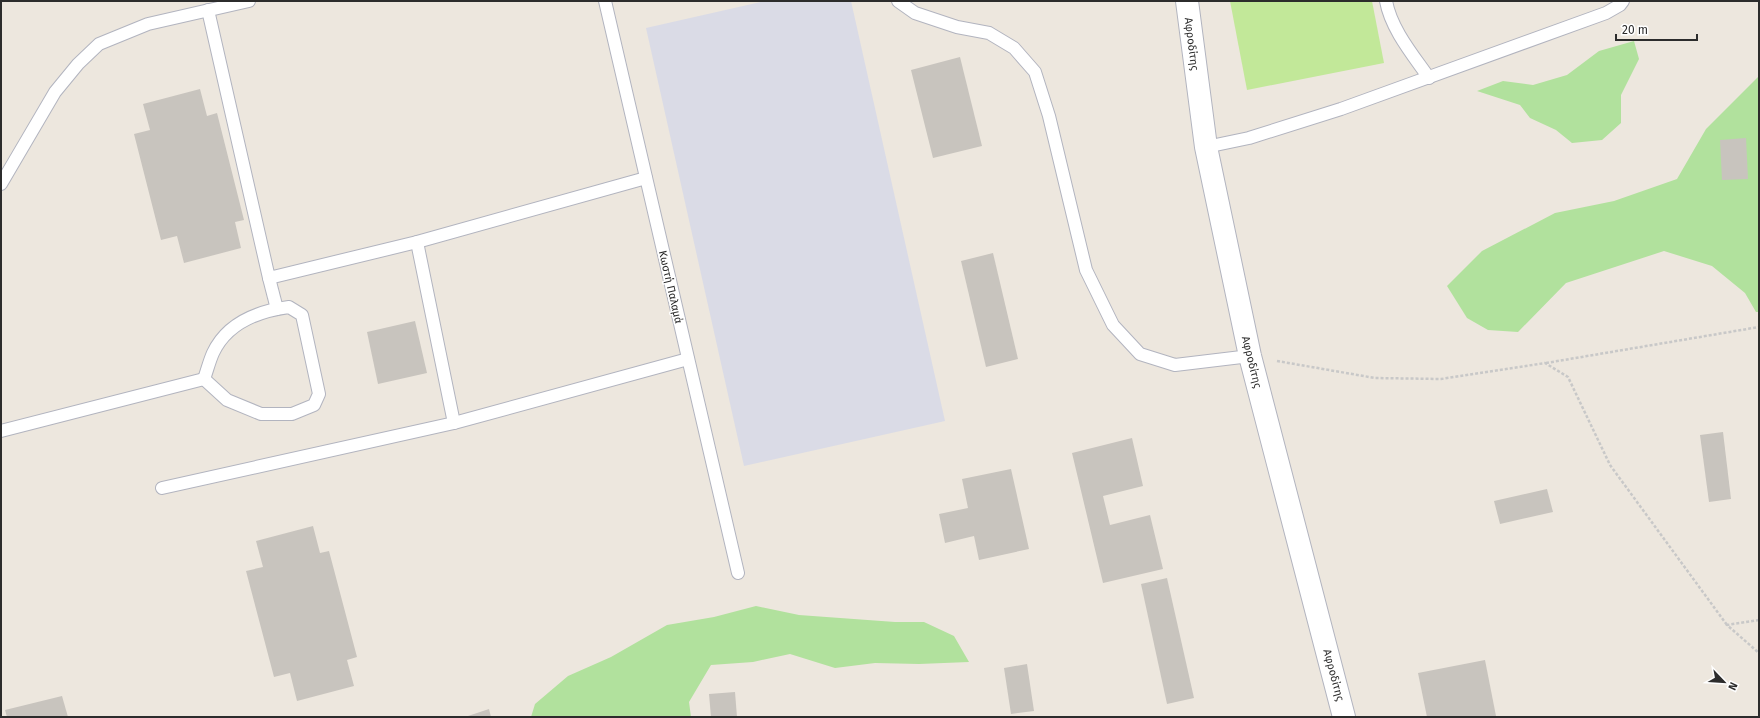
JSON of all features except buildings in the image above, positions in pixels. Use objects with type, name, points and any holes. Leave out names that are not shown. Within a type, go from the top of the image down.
[{"type":"street","name":"Αφροδίτης","points":[[1187,1],[1206,148],[1250,356],[1344,717]]},
{"type":"lane","points":[[1,184],[55,92],[78,64],[99,44],[148,24],[249,1]]},
{"type":"lane","name":"Κωστή Παλαμά","points":[[604,1],[738,573]]},
{"type":"lane","points":[[898,1],[922,16],[957,27],[989,33],[1014,48],[1034,72],[1049,116],[1086,270],[1113,325],[1140,354],[1175,365],[1250,356]]},
{"type":"lane","points":[[1386,1],[1388,11],[1407,47],[1429,78]]},
{"type":"lane","points":[[1206,148],[1249,138],[1341,109],[1429,78],[1606,13],[1620,5],[1623,1]]},
{"type":"lane","points":[[208,10],[277,309]]},
{"type":"lane","points":[[270,278],[417,242],[646,178]]},
{"type":"lane","points":[[417,242],[454,423]]},
{"type":"lane","points":[[289,307],[302,315],[319,394],[314,405],[292,414],[261,414],[227,400],[204,380],[214,352],[230,330],[246,318],[289,307]]},
{"type":"lane","points":[[162,488],[454,423],[688,359]]},
{"type":"lane","points":[[1,431],[204,380]]},
{"type":"path","points":[[1250,356],[1375,378],[1441,379],[1759,327]]},
{"type":"path","points":[[1546,363],[1568,377],[1610,465],[1727,625],[1759,653]]},
{"type":"path","points":[[1727,625],[1759,620]]},
{"type":"shaded area","points":[[765,1],[851,1],[945,421],[744,466],[646,28]]},
{"type":"green space","points":[[1230,1],[1372,1],[1384,63],[1247,90]]},
{"type":"green space","points":[[1634,41],[1639,59],[1621,95],[1621,123],[1602,140],[1572,143],[1556,130],[1530,118],[1520,105],[1477,91],[1503,81],[1533,85],[1567,75],[1599,51]]},
{"type":"green space","points":[[1759,76],[1759,312],[1756,312],[1745,293],[1712,266],[1664,251],[1566,283],[1518,332],[1488,330],[1467,318],[1447,286],[1482,251],[1555,213],[1614,201],[1677,179],[1706,129]]},
{"type":"green space","points":[[756,606],[799,615],[895,622],[924,622],[954,636],[969,662],[919,664],[875,663],[835,668],[790,654],[753,662],[711,665],[689,702],[691,717],[531,717],[535,704],[568,676],[611,657],[667,625],[714,617]]}]
